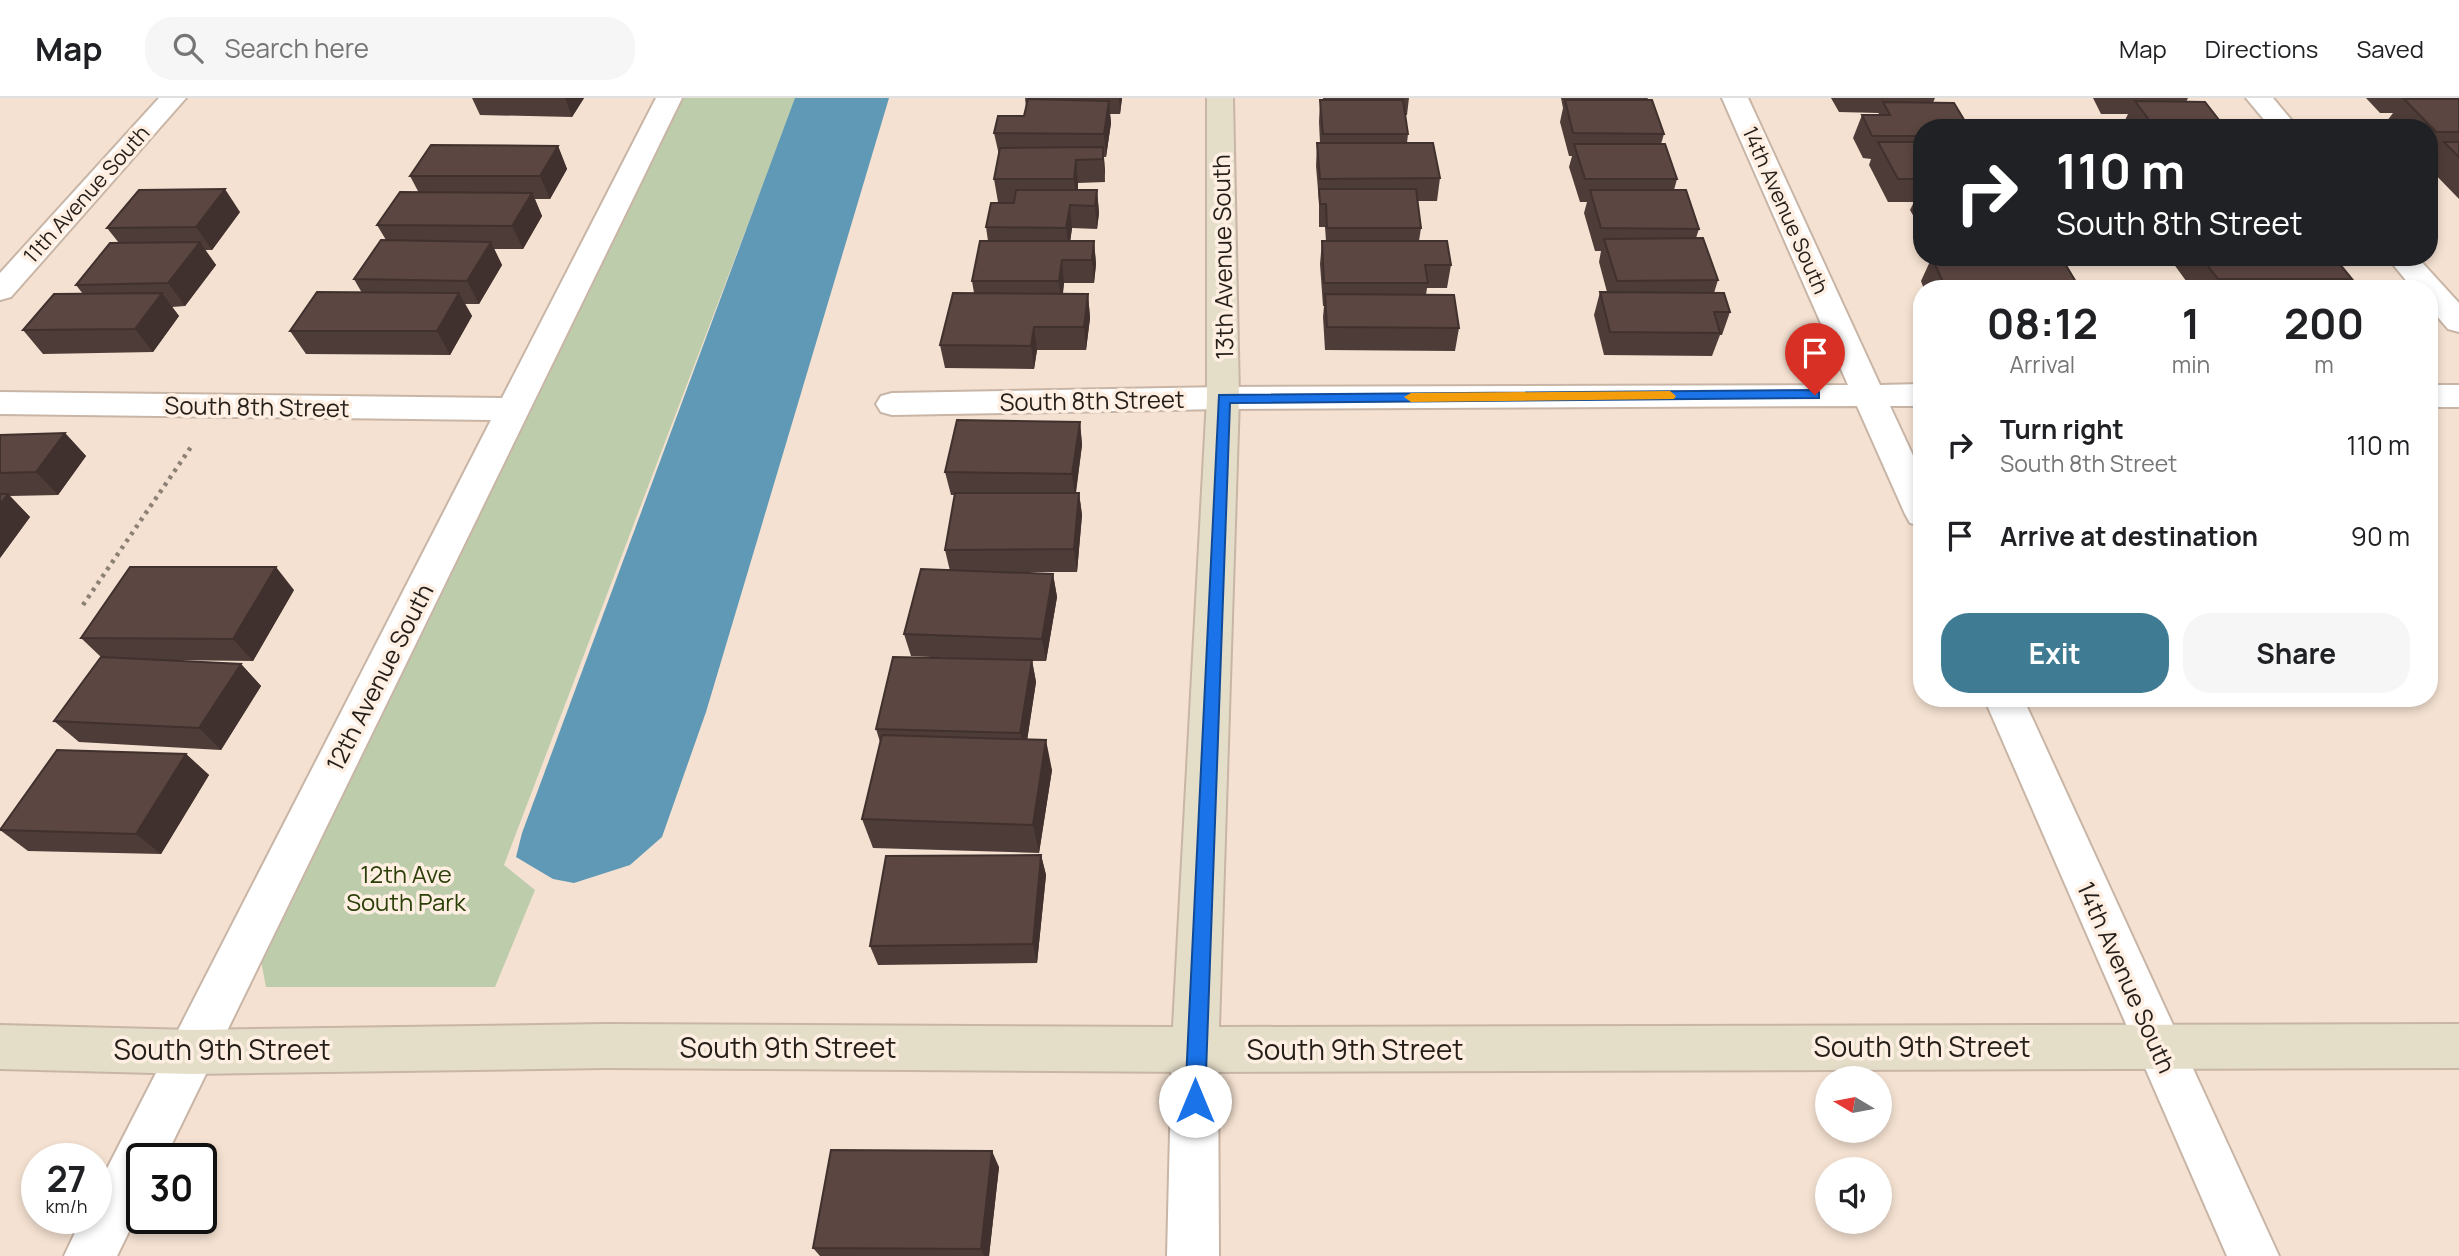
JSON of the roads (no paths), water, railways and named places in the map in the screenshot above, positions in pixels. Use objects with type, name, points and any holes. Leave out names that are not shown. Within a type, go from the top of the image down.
[{"type":"street","name":"11th Avenue South","points":[[0,291],[173,98]]},
{"type":"street","name":"12th Avenue South","points":[[90,1256],[669,98]]},
{"type":"street","name":"13th Avenue South","points":[[1193,1256],[1195,1050],[1223,398],[1220,98]]},
{"type":"street","name":"14th Avenue South","points":[[1735,98],[1913,494]]},
{"type":"street","points":[[2259,98],[2277,119]]},
{"type":"street","points":[[2409,266],[2422,280]]},
{"type":"street","points":[[2438,298],[2459,322]]},
{"type":"street","name":"South 8th Street","points":[[892,404],[1223,398],[1913,394]]},
{"type":"street","points":[[2438,396],[2459,396]]},
{"type":"street","name":"South 8th Street","points":[[0,403],[514,409]]},
{"type":"street","name":"14th Avenue South","points":[[2007,707],[2253,1256]]},
{"type":"street","name":"South 9th Street","points":[[0,1047],[192,1052],[606,1046],[1195,1050],[2459,1046]]},
{"type":"water","points":[[795,98],[889,98],[706,712],[662,837],[630,865],[574,883],[553,879],[516,857],[522,833]]},
{"type":"park label","name":"12th Ave South Park","points":[[406,887]]}]
